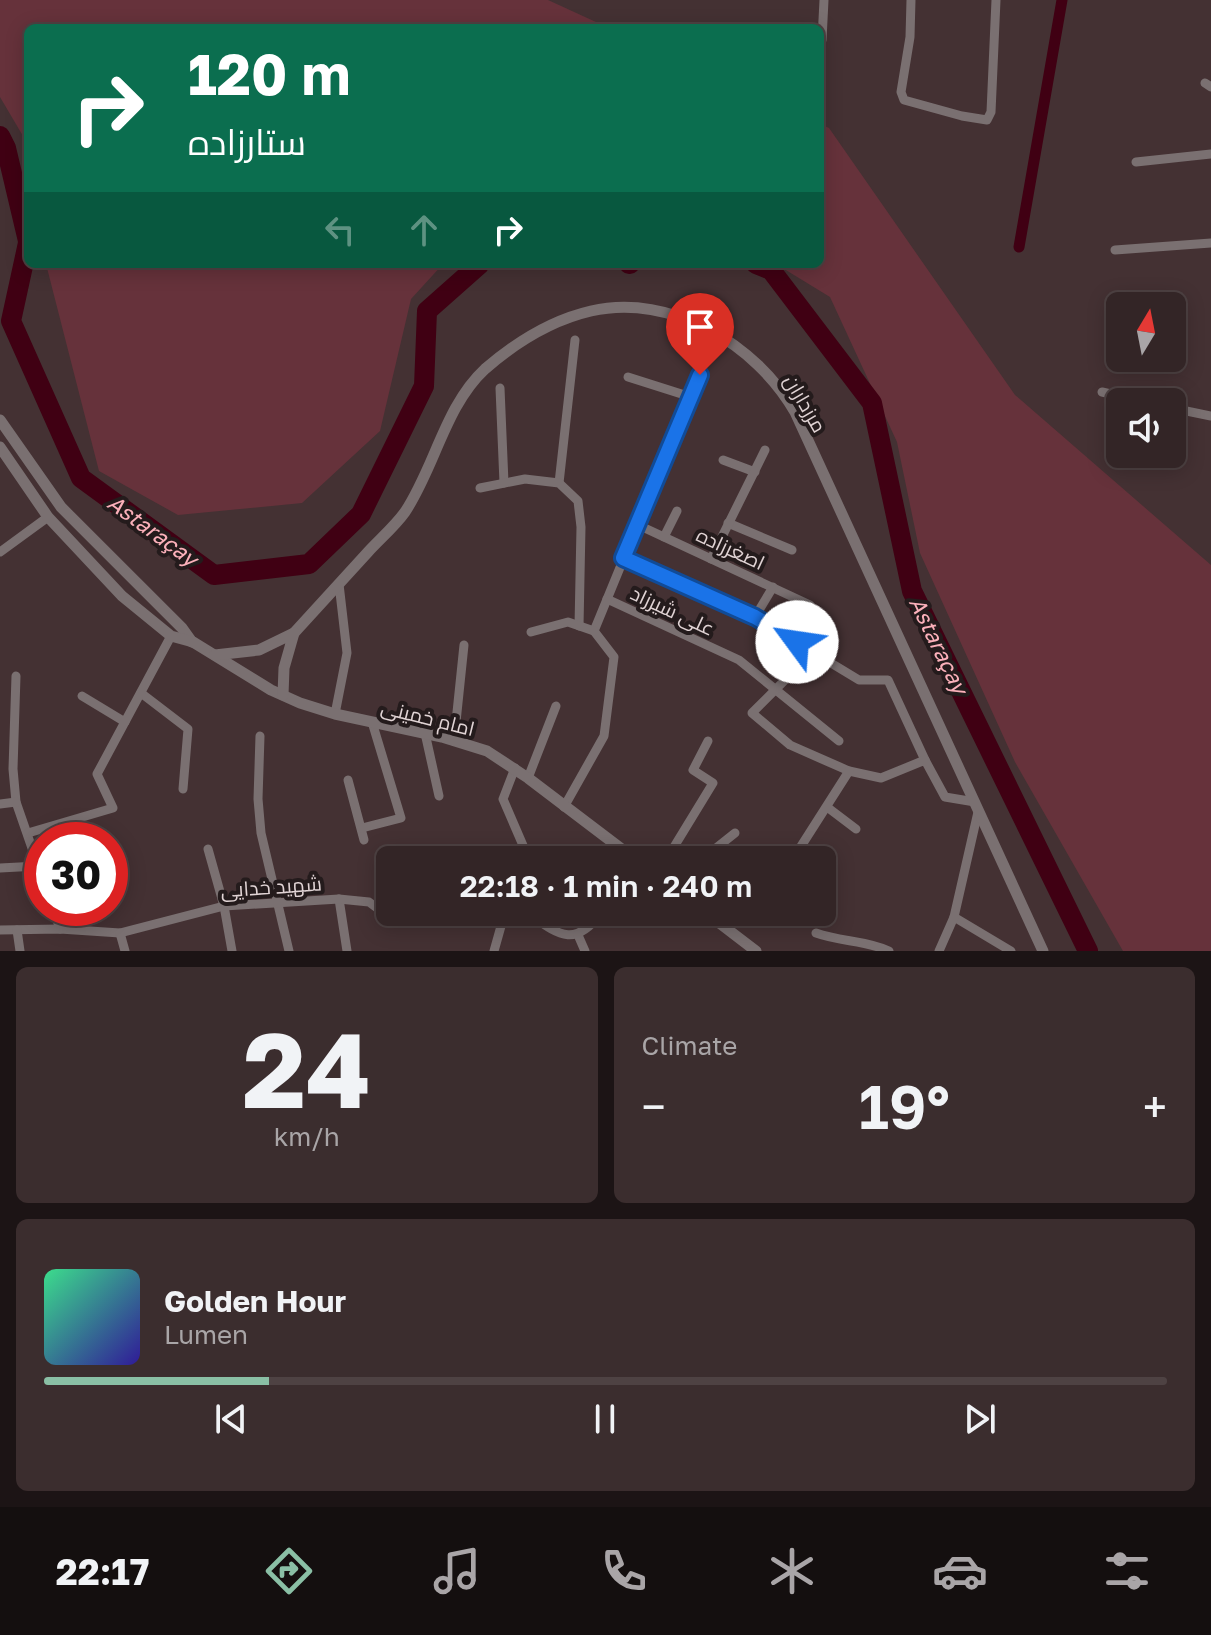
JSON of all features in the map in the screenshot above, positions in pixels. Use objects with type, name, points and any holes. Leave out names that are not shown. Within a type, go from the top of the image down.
[{"type":"street","points":[[823,24],[824,0]]},
{"type":"street","points":[[911,0],[910,37],[901,92],[904,100],[987,120],[991,112],[996,0]]},
{"type":"street","points":[[1136,162],[1211,154]]},
{"type":"street","points":[[1115,250],[1211,243]]},
{"type":"street","name":"مرزداران","points":[[213,655],[259,650],[294,633],[404,513],[460,400],[483,371],[518,344],[550,325],[591,311],[630,308],[673,314],[715,333],[752,358],[780,387],[795,412],[1043,951]]},
{"type":"street","points":[[559,483],[575,340]]},
{"type":"street","points":[[594,631],[708,353]]},
{"type":"street","points":[[628,377],[691,397]]},
{"type":"street","points":[[500,388],[504,483]]},
{"type":"street","points":[[1102,392],[1106,393]]},
{"type":"street","points":[[1186,411],[1211,416]]},
{"type":"street","name":"امام خمینی","points":[[0,420],[61,507],[193,642]]},
{"type":"street","name":"امام خمینی","points":[[0,447],[48,517],[122,596],[171,636],[193,642],[283,695],[335,714],[425,733],[487,751],[515,768],[617,846]]},
{"type":"street","points":[[711,559],[765,450]]},
{"type":"street","points":[[723,460],[755,472]]},
{"type":"street","points":[[480,488],[525,479],[559,483],[578,501],[581,527],[579,626]]},
{"type":"street","points":[[0,552],[61,507]]},
{"type":"street","points":[[664,537],[677,511]]},
{"type":"street","points":[[728,523],[792,550]]},
{"type":"street","name":"اصغرزاده","points":[[636,524],[810,605]]},
{"type":"street","points":[[623,558],[755,617],[859,680],[888,680],[945,797],[976,807],[954,917],[939,951]]},
{"type":"street","points":[[335,714],[347,653],[339,584]]},
{"type":"street","points":[[755,617],[773,587]]},
{"type":"street","name":"علی شیرزاد","points":[[607,599],[739,660],[839,741]]},
{"type":"street","points":[[531,632],[568,622],[594,631],[614,657],[604,736],[564,807]]},
{"type":"street","name":"مرزداران","points":[[283,695],[284,668],[294,633]]},
{"type":"street","points":[[65,822],[113,808],[97,774],[171,636]]},
{"type":"street","points":[[454,741],[464,645]]},
{"type":"street","points":[[813,652],[752,713],[790,745],[849,771],[881,778],[925,760]]},
{"type":"street","points":[[16,676],[13,769],[16,802],[24,823]]},
{"type":"street","points":[[141,693],[188,729],[183,789]]},
{"type":"street","points":[[82,696],[125,722]]},
{"type":"street","points":[[528,778],[556,706]]},
{"type":"street","points":[[362,828],[401,818],[372,722]]},
{"type":"street","points":[[425,733],[439,796]]},
{"type":"street","points":[[260,736],[258,799],[261,833],[289,951]]},
{"type":"street","points":[[675,846],[713,783],[693,770],[708,741]]},
{"type":"street","points":[[515,768],[503,799],[523,846]]},
{"type":"street","points":[[801,846],[849,771]]},
{"type":"street","points":[[348,780],[364,840]]},
{"type":"street","points":[[0,804],[16,802]]},
{"type":"street","points":[[827,807],[856,829]]},
{"type":"street","points":[[719,846],[735,833]]},
{"type":"street","points":[[208,849],[224,906],[232,951]]},
{"type":"street","points":[[0,868],[24,867]]},
{"type":"street","points":[[339,899],[347,951]]},
{"type":"street","name":"شهید خدایی","points":[[0,930],[60,929],[120,933],[224,906],[339,899],[369,902],[376,907]]},
{"type":"street","points":[[954,917],[1011,951]]},
{"type":"street","points":[[494,951],[501,926]]},
{"type":"street","points":[[548,926],[560,934],[578,935],[591,926]]},
{"type":"street","points":[[723,926],[756,951]]},
{"type":"street","points":[[17,930],[20,951]]},
{"type":"street","points":[[120,933],[125,951]]},
{"type":"street","points":[[816,933],[835,940],[873,944],[889,951]]},
{"type":"street","points":[[578,935],[585,951]]},
{"type":"shaded area","points":[[0,0],[548,0],[600,24],[24,24],[24,142],[0,97]]},
{"type":"shaded area","points":[[824,126],[829,128],[1015,395],[1211,565],[1211,951],[1123,951],[1015,762],[920,553],[897,442],[830,297],[783,268],[824,268]]},
{"type":"shaded area","points":[[47,268],[439,268],[411,299],[380,431],[302,503],[178,515],[99,471]]},
{"type":"waterway","points":[[1019,247],[1062,0]]},
{"type":"waterway","name":"Astaraçay","points":[[0,136],[6,148],[24,224]]},
{"type":"waterway","name":"Astaraçay","points":[[24,261],[11,321],[81,478],[214,575],[309,564],[361,514],[424,386],[427,311],[475,268]]},
{"type":"waterway","name":"Astaraçay","points":[[766,268],[771,270],[872,403],[912,591],[1088,951]]},
{"type":"route","points":[[700,375],[623,558],[755,617],[797,642]]}]
